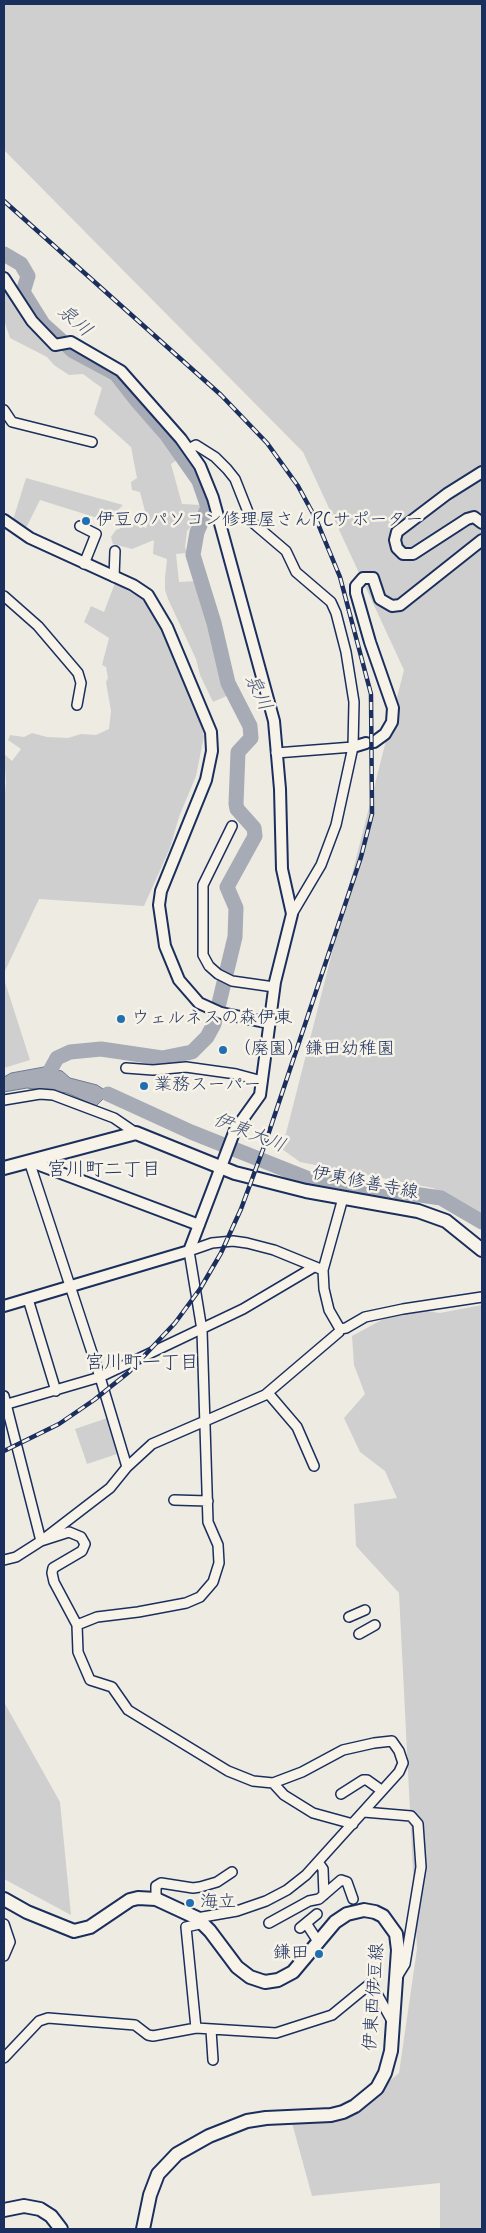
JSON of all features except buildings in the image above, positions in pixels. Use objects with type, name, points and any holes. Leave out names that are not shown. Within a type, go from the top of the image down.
[{"type":"main road","points":[[4,1168],[136,1133]]},
{"type":"main road","name":"伊東修善寺線","points":[[136,1133],[306,1191],[428,1214],[446,1221],[476,1242],[482,1250]]},
{"type":"main road","name":"伊東西伊豆線","points":[[4,1899],[27,1912],[62,1928],[74,1931],[90,1927],[130,1900],[156,1899],[200,1921],[237,1967],[250,1978],[265,1982],[278,1980],[293,1972],[340,1917],[355,1912],[375,1912],[383,1916],[396,1934],[398,1950],[397,1977],[391,2051],[385,2073],[372,2093],[355,2106],[331,2115],[266,2118],[247,2121],[209,2136],[186,2149],[168,2162],[158,2174],[150,2195],[142,2229]]},
{"type":"main road","points":[[4,2210],[24,2206],[40,2209],[52,2216],[61,2229]]},
{"type":"street","points":[[4,278],[32,321],[55,345],[71,342],[121,371],[189,449],[200,466],[213,498],[274,721],[282,869],[292,914]]},
{"type":"street","points":[[4,410],[12,422],[92,442]]},
{"type":"street","points":[[77,1625],[97,1617],[186,1602],[200,1597],[213,1582],[220,1563],[218,1545],[208,1522],[202,1330],[189,1250],[235,1130],[260,1095],[274,987],[292,914],[313,881],[336,825],[353,747],[354,728],[351,679],[336,614],[331,602],[296,572],[286,551],[252,522],[235,479],[227,469],[215,457],[196,445],[189,449]]},
{"type":"street","points":[[482,472],[446,494],[398,532],[395,540],[397,548],[403,554],[413,554],[467,519],[474,517],[482,523]]},
{"type":"street","points":[[4,520],[30,538],[140,590],[148,595],[156,605],[211,732],[212,751],[206,780],[161,891],[159,905],[162,932],[179,980],[199,1002],[221,1013],[270,1023]]},
{"type":"street","points":[[80,526],[96,534],[84,564]]},
{"type":"street","points":[[276,753],[353,747],[370,743],[385,734],[392,722],[392,708],[370,642],[356,593],[356,586],[363,578],[373,578],[380,599],[392,606],[400,605],[482,540]]},
{"type":"street","points":[[114,551],[114,577]]},
{"type":"street","points":[[4,596],[38,626],[78,673],[81,683],[77,706]]},
{"type":"street","points":[[232,826],[203,885],[203,954],[209,966],[218,974],[232,981],[274,987]]},
{"type":"street","points":[[126,1068],[153,1070],[186,1067],[236,1074],[262,1081]]},
{"type":"street","points":[[4,1100],[40,1094],[53,1095],[114,1118],[136,1133]]},
{"type":"street","points":[[29,1161],[199,1225]]},
{"type":"street","points":[[29,1161],[100,1377],[127,1468]]},
{"type":"street","points":[[340,1329],[329,1310],[318,1268],[343,1198]]},
{"type":"street","points":[[4,1306],[212,1243],[233,1241],[274,1250],[318,1268]]},
{"type":"street","points":[[41,1541],[5,1402],[56,1391],[100,1377],[202,1330],[318,1268]]},
{"type":"street","points":[[4,1560],[16,1557],[41,1541],[110,1488],[127,1468],[152,1444],[206,1422],[268,1393],[339,1332],[340,1329],[346,1328],[365,1317],[482,1297]]},
{"type":"street","points":[[28,1299],[56,1391]]},
{"type":"street","points":[[268,1393],[297,1427],[314,1466]]},
{"type":"street","points":[[174,1500],[208,1501]]},
{"type":"street","points":[[41,1541],[69,1532],[82,1537],[85,1544],[82,1551],[53,1568],[52,1572],[54,1582],[77,1625],[78,1652],[90,1680],[112,1687],[128,1710],[228,1771],[253,1782],[273,1784],[302,1772],[343,1750],[392,1741],[399,1750],[403,1763],[399,1772],[318,1862],[287,1890],[266,1901],[186,1927],[196,2028]]},
{"type":"street","points":[[349,1618],[365,1610]]},
{"type":"street","points":[[359,1634],[375,1625]]},
{"type":"street","points":[[341,1794],[363,1780],[381,1790]]},
{"type":"street","points":[[273,1784],[284,1795],[313,1813],[353,1824]]},
{"type":"street","points":[[364,1812],[411,1816],[418,1824],[421,1867],[405,1964],[397,1977]]},
{"type":"street","points":[[318,1862],[323,1869],[324,1895]]},
{"type":"street","points":[[156,1899],[156,1886],[161,1883],[193,1888],[200,1887],[217,1882],[232,1872]]},
{"type":"street","points":[[269,1923],[309,1901],[319,1899],[344,1880],[347,1882],[353,1900]]},
{"type":"street","points":[[317,1914],[303,1926],[319,1943]]},
{"type":"street","points":[[4,1924],[10,1942],[4,1956]]},
{"type":"street","points":[[4,2058],[39,2022],[48,2018],[135,2025],[148,2035],[153,2036],[196,2028],[276,2033],[291,2030],[332,2015],[371,1982],[393,2021]]},
{"type":"street","points":[[211,2030],[213,2060]]},
{"type":"shaded area","points":[[4,4],[482,4],[482,1214],[433,1188],[300,1162],[282,1149],[404,670],[303,452],[4,150]]},
{"type":"shaded area","points":[[4,284],[50,344],[57,350],[87,361],[114,375],[180,458],[171,464],[182,504],[201,505],[198,519],[187,531],[185,547],[187,553],[176,554],[179,582],[197,581],[224,681],[231,694],[213,702],[200,675],[196,659],[168,599],[165,590],[167,559],[153,554],[154,540],[132,549],[113,544],[111,537],[116,530],[134,523],[146,528],[148,523],[140,492],[132,490],[131,482],[137,478],[131,447],[94,414],[102,388],[83,374],[69,375],[54,365],[47,357],[10,338],[4,320]]},
{"type":"shaded area","points":[[26,478],[123,505],[107,521],[40,500],[25,530],[13,520]]},
{"type":"shaded area","points":[[115,583],[142,599],[163,628],[197,710],[204,736],[196,776],[179,817],[170,848],[144,906],[39,899],[4,973],[4,805],[6,782],[4,754],[12,761],[21,749],[8,740],[10,735],[24,737],[32,733],[47,737],[68,738],[81,734],[96,735],[109,729],[111,711],[106,682],[108,678],[106,667],[102,665],[109,638],[84,622],[91,606],[104,612]]},
{"type":"shaded area","points":[[4,979],[30,1060],[4,1068]]},
{"type":"shaded area","points":[[44,1067],[62,1071],[70,1078],[97,1085],[131,1107],[105,1097],[96,1106],[67,1093],[27,1088],[4,1092],[4,1077],[11,1073]]},
{"type":"shaded area","points":[[482,1305],[482,2229],[440,2229],[440,2183],[312,2196],[292,2123],[343,2120],[399,2073],[417,1949],[399,1593],[356,1546],[354,1504],[397,1498],[385,1471],[360,1452],[344,1418],[365,1394],[354,1365],[352,1336],[389,1316],[422,1310],[440,1313]]},
{"type":"shaded area","points":[[113,1416],[122,1444],[115,1447],[117,1454],[87,1464],[75,1429]]},
{"type":"shaded area","points":[[4,1702],[60,1802],[71,1915],[4,1879]]},
{"type":"waterway","name":"泉川","points":[[4,254],[21,264],[28,276],[23,292],[43,324],[73,351],[116,374],[166,434],[199,481],[208,507],[197,532],[193,555],[214,623],[228,683],[250,726],[251,738],[238,752],[236,804],[237,809],[254,828],[255,836],[227,887],[236,908],[235,937],[214,1024],[207,1037],[192,1052],[162,1058],[101,1049],[70,1052],[57,1058],[46,1078]]},
{"type":"waterway","name":"伊東大川","points":[[108,1094],[191,1132],[309,1179],[441,1198],[482,1222]]},
{"type":"railway","points":[[4,201],[221,395],[267,443],[298,486],[316,519],[340,577],[371,694],[372,814],[361,857],[265,1144],[241,1209],[221,1253],[200,1289],[175,1323],[129,1372],[94,1400],[59,1424],[4,1451]]},
{"type":"place","name":"伊豆のパソコン修理屋さんPCサポーター","points":[[86,521]]},
{"type":"place","name":"ウェルネスの森伊東","points":[[121,1019]]},
{"type":"place","name":"（廃園）鎌田幼稚園","points":[[223,1050]]},
{"type":"place","name":"業務スーパー","points":[[144,1086]]},
{"type":"place","name":"海立","points":[[190,1903]]},
{"type":"place","name":"鎌田","points":[[319,1954]]},
{"type":"district","name":"宮川町二丁目","points":[[104,1171]]},
{"type":"district","name":"宮川町一丁目","points":[[142,1364]]}]
